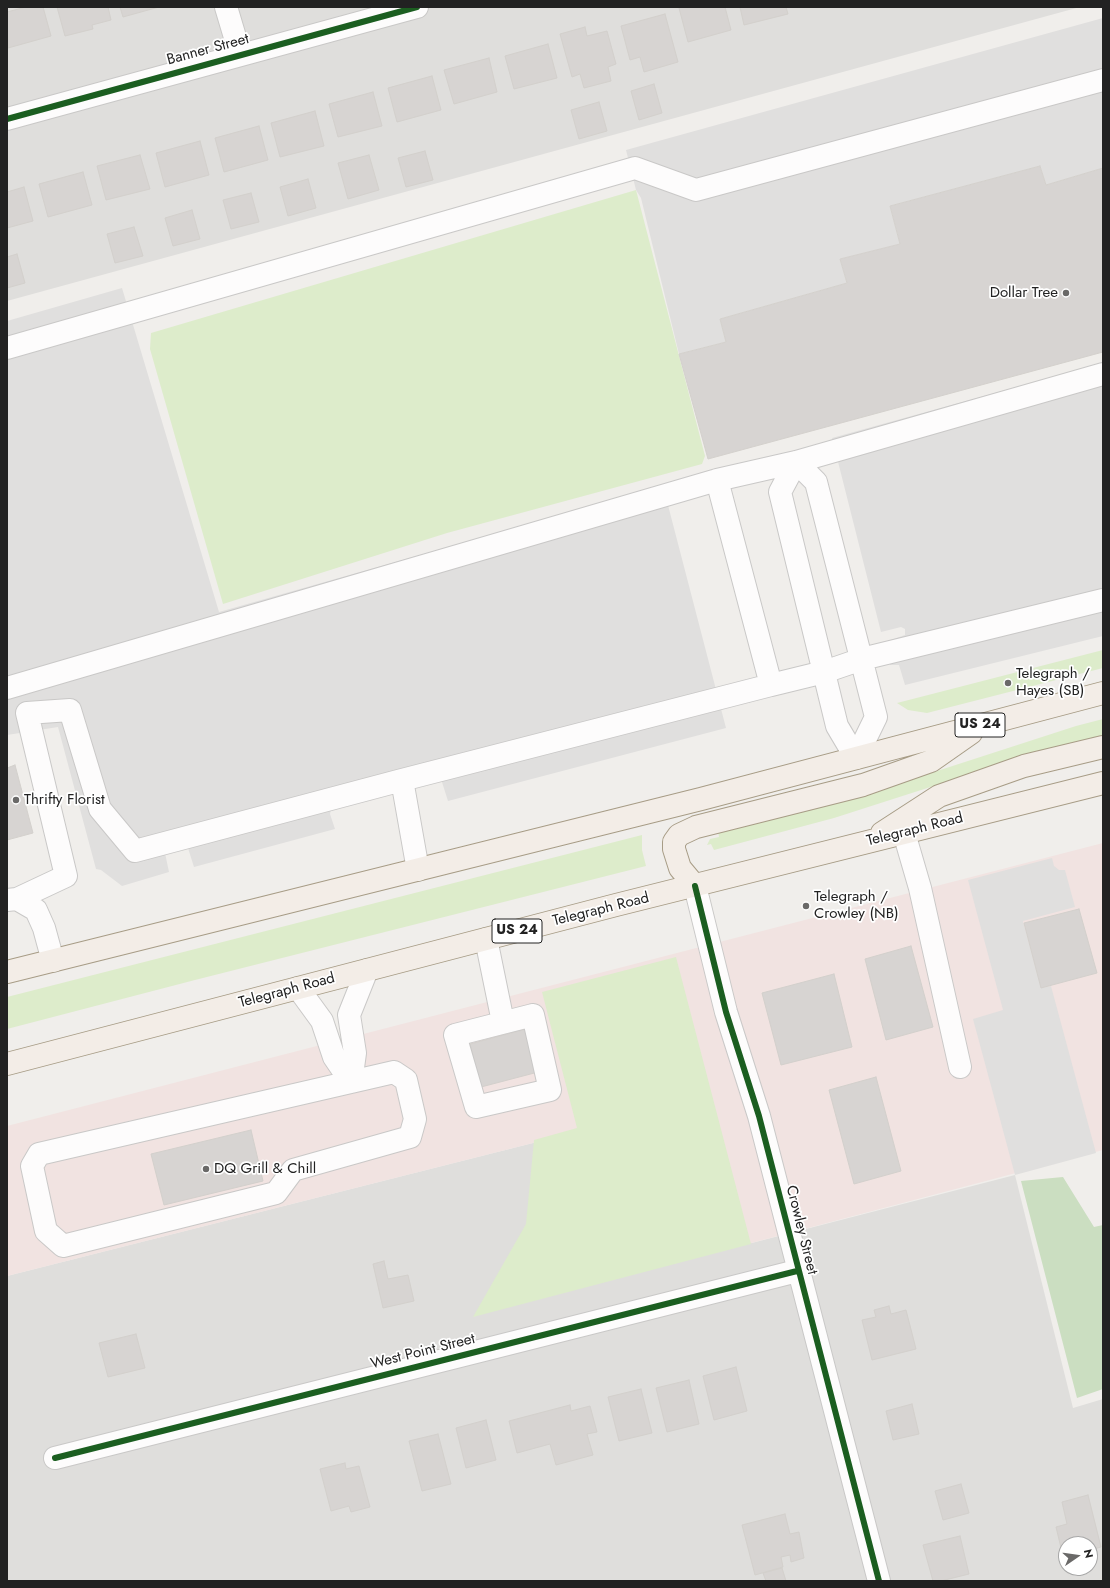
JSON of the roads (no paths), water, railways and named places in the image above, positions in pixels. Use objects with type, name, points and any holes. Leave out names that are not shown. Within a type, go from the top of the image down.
[{"type":"main road","name":"US 24","points":[[7,972],[701,799],[1103,693]]},
{"type":"main road","points":[[695,886],[680,868],[674,850],[674,842],[679,835],[696,827],[877,780],[931,761],[984,724]]},
{"type":"main road","points":[[866,843],[939,796],[1024,766],[1103,747]]},
{"type":"main road","name":"Telegraph Road","points":[[7,1064],[486,939],[1103,783]]},
{"type":"street","points":[[226,7],[240,54]]},
{"type":"street","name":"Banner Street","points":[[7,119],[240,54],[417,7]]},
{"type":"street","points":[[7,348],[635,168],[696,190],[1103,80]]},
{"type":"street","points":[[12,900],[66,876],[27,713],[13,686],[717,480],[796,462],[1103,374]]},
{"type":"street","points":[[796,462],[816,482],[876,717],[856,758]]},
{"type":"street","points":[[796,462],[780,492],[837,726],[856,758]]},
{"type":"street","points":[[717,480],[771,685]]},
{"type":"street","points":[[27,713],[70,710],[100,809],[135,851],[402,780],[824,672],[862,659],[1103,600]]},
{"type":"street","points":[[402,780],[418,870]]},
{"type":"street","points":[[904,833],[920,888],[960,1067]]},
{"type":"street","name":"Crowley Street","points":[[695,886],[726,1012],[758,1116],[797,1271],[879,1581]]},
{"type":"street","points":[[12,900],[36,910],[44,928],[52,961]]},
{"type":"street","points":[[486,939],[503,1022]]},
{"type":"street","points":[[351,1082],[355,1053],[349,1014],[367,970]]},
{"type":"street","points":[[298,988],[322,1021],[334,1057],[351,1082]]},
{"type":"street","points":[[533,1015],[550,1090],[476,1107],[456,1035],[503,1022],[533,1015]]},
{"type":"street","points":[[394,1072],[406,1080],[415,1119],[410,1137],[293,1170],[276,1193],[63,1246],[46,1231],[32,1166],[39,1154],[351,1082],[394,1072]]},
{"type":"street","name":"West Point Street","points":[[55,1458],[797,1271]]},
{"type":"place","name":"Dollar Tree","points":[[1066,293]]},
{"type":"place","name":"Telegraph / Hayes (SB)","points":[[1008,683]]},
{"type":"place","name":"Thrifty Florist","points":[[16,800]]},
{"type":"place","name":"Telegraph / Crowley (NB)","points":[[806,906]]},
{"type":"place","name":"DQ Grill & Chill","points":[[206,1169]]}]
